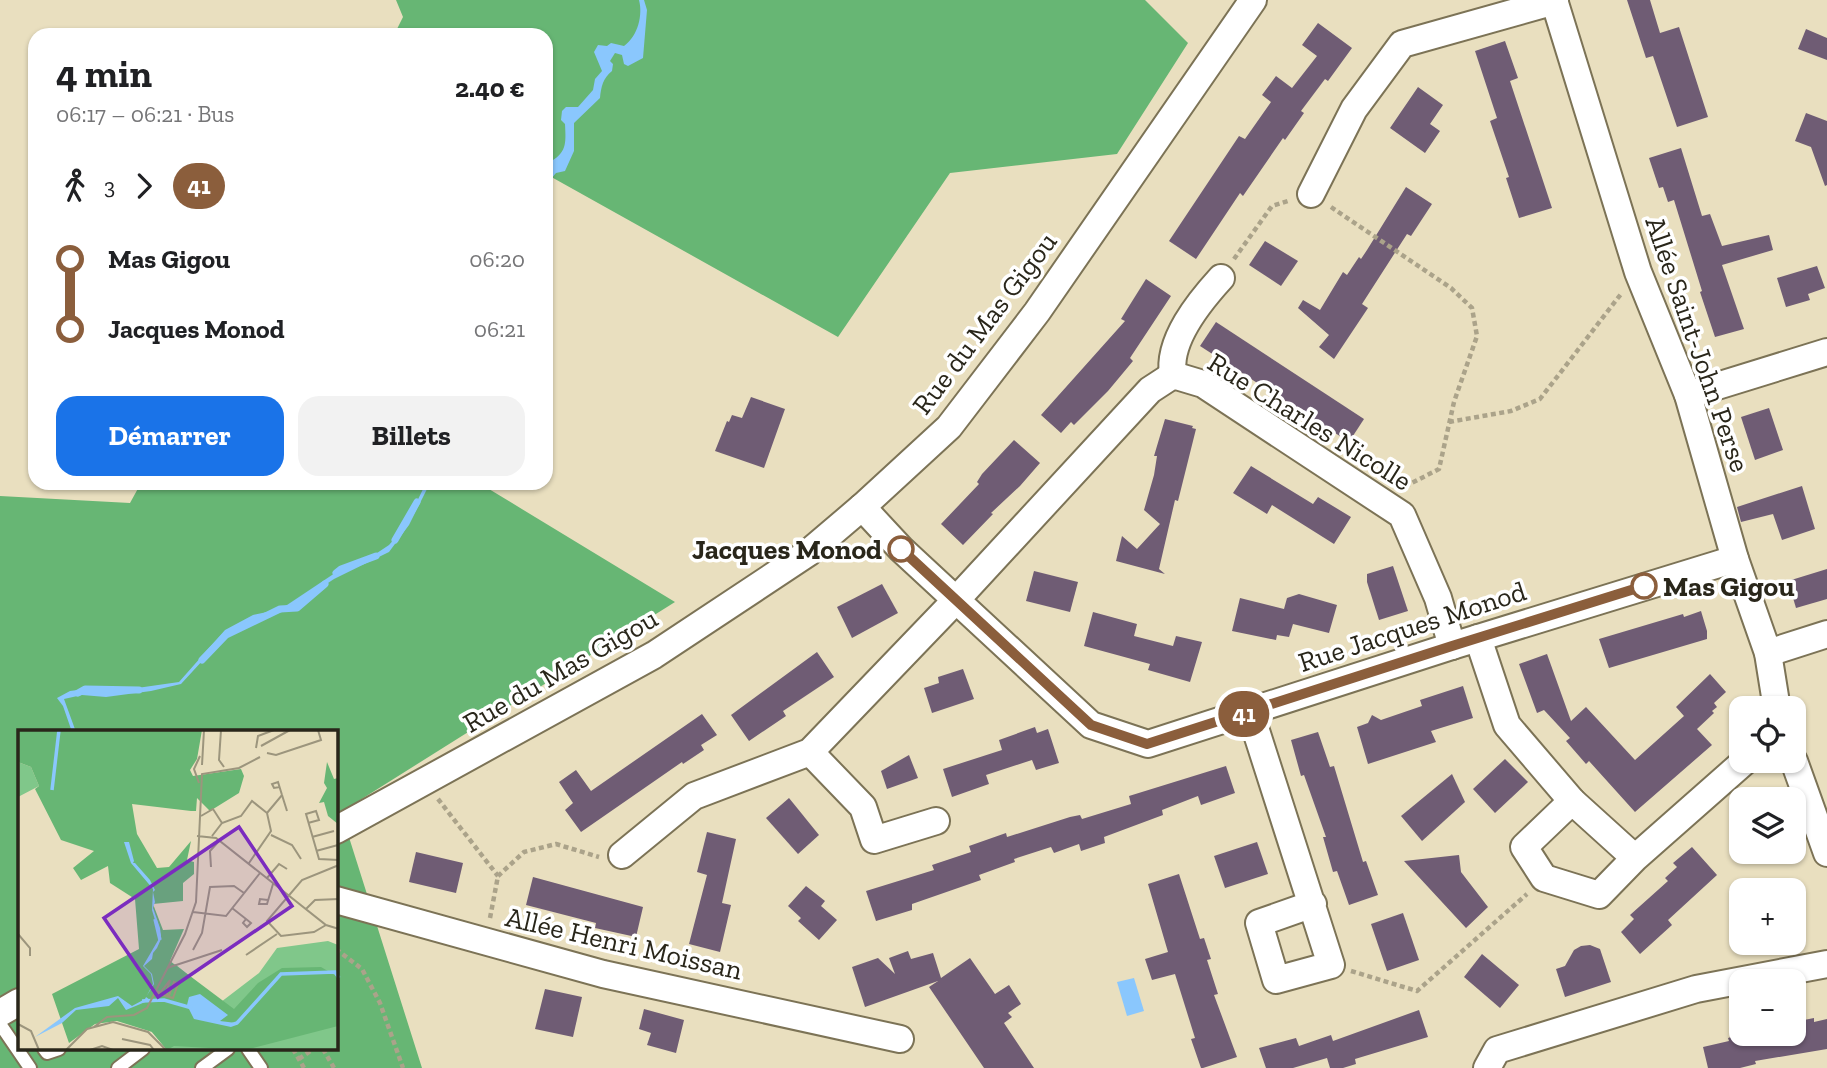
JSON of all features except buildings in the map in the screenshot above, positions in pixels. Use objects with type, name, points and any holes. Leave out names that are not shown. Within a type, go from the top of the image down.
[{"type":"street","name":"Rue du Mas Gigou","points":[[338,829],[654,655],[808,553],[862,507],[949,427],[1037,312],[1253,0]]},
{"type":"street","points":[[1311,194],[1354,109],[1402,44],[1555,1]]},
{"type":"street","name":"Allée Saint-John Perse","points":[[1555,1],[1638,272],[1688,395],[1735,559],[1768,653],[1775,696]]},
{"type":"street","name":"Rue Charles Nicolle","points":[[1173,375],[1171,362],[1181,334],[1209,292],[1222,278]]},
{"type":"street","points":[[1688,395],[1827,352]]},
{"type":"street","name":"Rue Charles Nicolle","points":[[810,752],[956,600],[1150,390],[1173,375],[1203,384],[1402,515],[1438,598],[1452,646]]},
{"type":"street","name":"Rue Jacques Monod","points":[[862,507],[901,549],[1091,725],[1147,744],[1735,559]]},
{"type":"street","points":[[1768,653],[1827,634]]},
{"type":"street","points":[[1478,638],[1507,725],[1572,801],[1635,858]]},
{"type":"street","points":[[1250,712],[1313,904],[1331,965],[1276,980],[1259,923],[1313,904]]},
{"type":"street","points":[[622,855],[694,796],[810,752],[863,807],[874,839],[936,821]]},
{"type":"street","points":[[1572,801],[1524,847],[1545,878],[1599,895],[1635,858],[1731,773]]},
{"type":"street","points":[[1798,773],[1827,853]]},
{"type":"street","name":"Allée Henri Moissan","points":[[338,901],[603,974],[900,1039]]},
{"type":"street","points":[[1487,1068],[1497,1050],[1683,993],[1827,964]]},
{"type":"lane","points":[[11,1011],[18,1032]]},
{"type":"lane","points":[[24,1050],[30,1068]]},
{"type":"lane","points":[[118,1068],[141,1050]]},
{"type":"lane","points":[[202,1068],[227,1050]]},
{"type":"lane","points":[[249,1050],[261,1068]]},
{"type":"path","points":[[1222,278],[1272,206],[1311,194],[1451,288],[1472,309],[1477,336],[1454,402],[1438,469],[1403,487],[1385,504]]},
{"type":"path","points":[[1449,422],[1511,411],[1540,398],[1638,272]]},
{"type":"path","points":[[425,783],[498,876]]},
{"type":"path","points":[[486,943],[498,876],[524,852],[555,845],[595,858],[622,855]]},
{"type":"path","points":[[1331,965],[1417,991],[1545,878]]},
{"type":"path","points":[[338,951],[362,969],[380,1003],[404,1068]]},
{"type":"path","points":[[294,1050],[304,1068]]},
{"type":"path","points":[[299,1059],[312,1050]]},
{"type":"path","points":[[324,1050],[334,1068]]},
{"type":"green space","points":[[396,0],[1145,0],[1188,43],[1117,154],[950,173],[838,337],[553,178],[553,28],[398,28],[403,17]]},
{"type":"green space","points":[[137,490],[491,490],[675,602],[341,812],[422,1068],[0,1068],[0,496],[130,503]]},
{"type":"water","points":[[639,0],[644,0],[647,10],[643,58],[628,66],[624,64],[622,55],[615,53],[610,61],[613,64],[612,71],[603,83],[600,98],[574,123],[574,151],[565,171],[553,177],[553,159],[562,152],[565,142],[562,111],[566,107],[578,107],[593,90],[595,79],[602,71],[594,52],[598,45],[607,46],[611,43],[624,46],[633,37],[640,19]]},
{"type":"water","points":[[423,490],[426,490],[409,525],[389,552],[334,579],[310,595],[297,608],[253,620],[226,635],[181,684],[106,697],[82,695],[64,699],[75,730],[71,730],[63,706],[57,698],[70,691],[85,689],[109,692],[179,682],[225,630],[253,615],[281,609],[341,569],[368,559],[389,545],[404,528]]},
{"type":"water","points":[[1134,978],[1144,1011],[1127,1016],[1117,982]]},
{"type":"waterway","points":[[395,540],[417,502]]},
{"type":"waterway","points":[[336,573],[376,556]]},
{"type":"waterway","points":[[202,660],[226,635],[280,609],[297,608],[325,584]]},
{"type":"waterway","points":[[78,693],[85,689],[139,690]]},
{"type":"bus line","name":"41","points":[[901,549],[1091,725],[1147,744],[1644,586]]},
{"type":"place","name":"Jacques Monod","points":[[901,549]]},
{"type":"place","name":"Mas Gigou","points":[[1644,586]]}]
